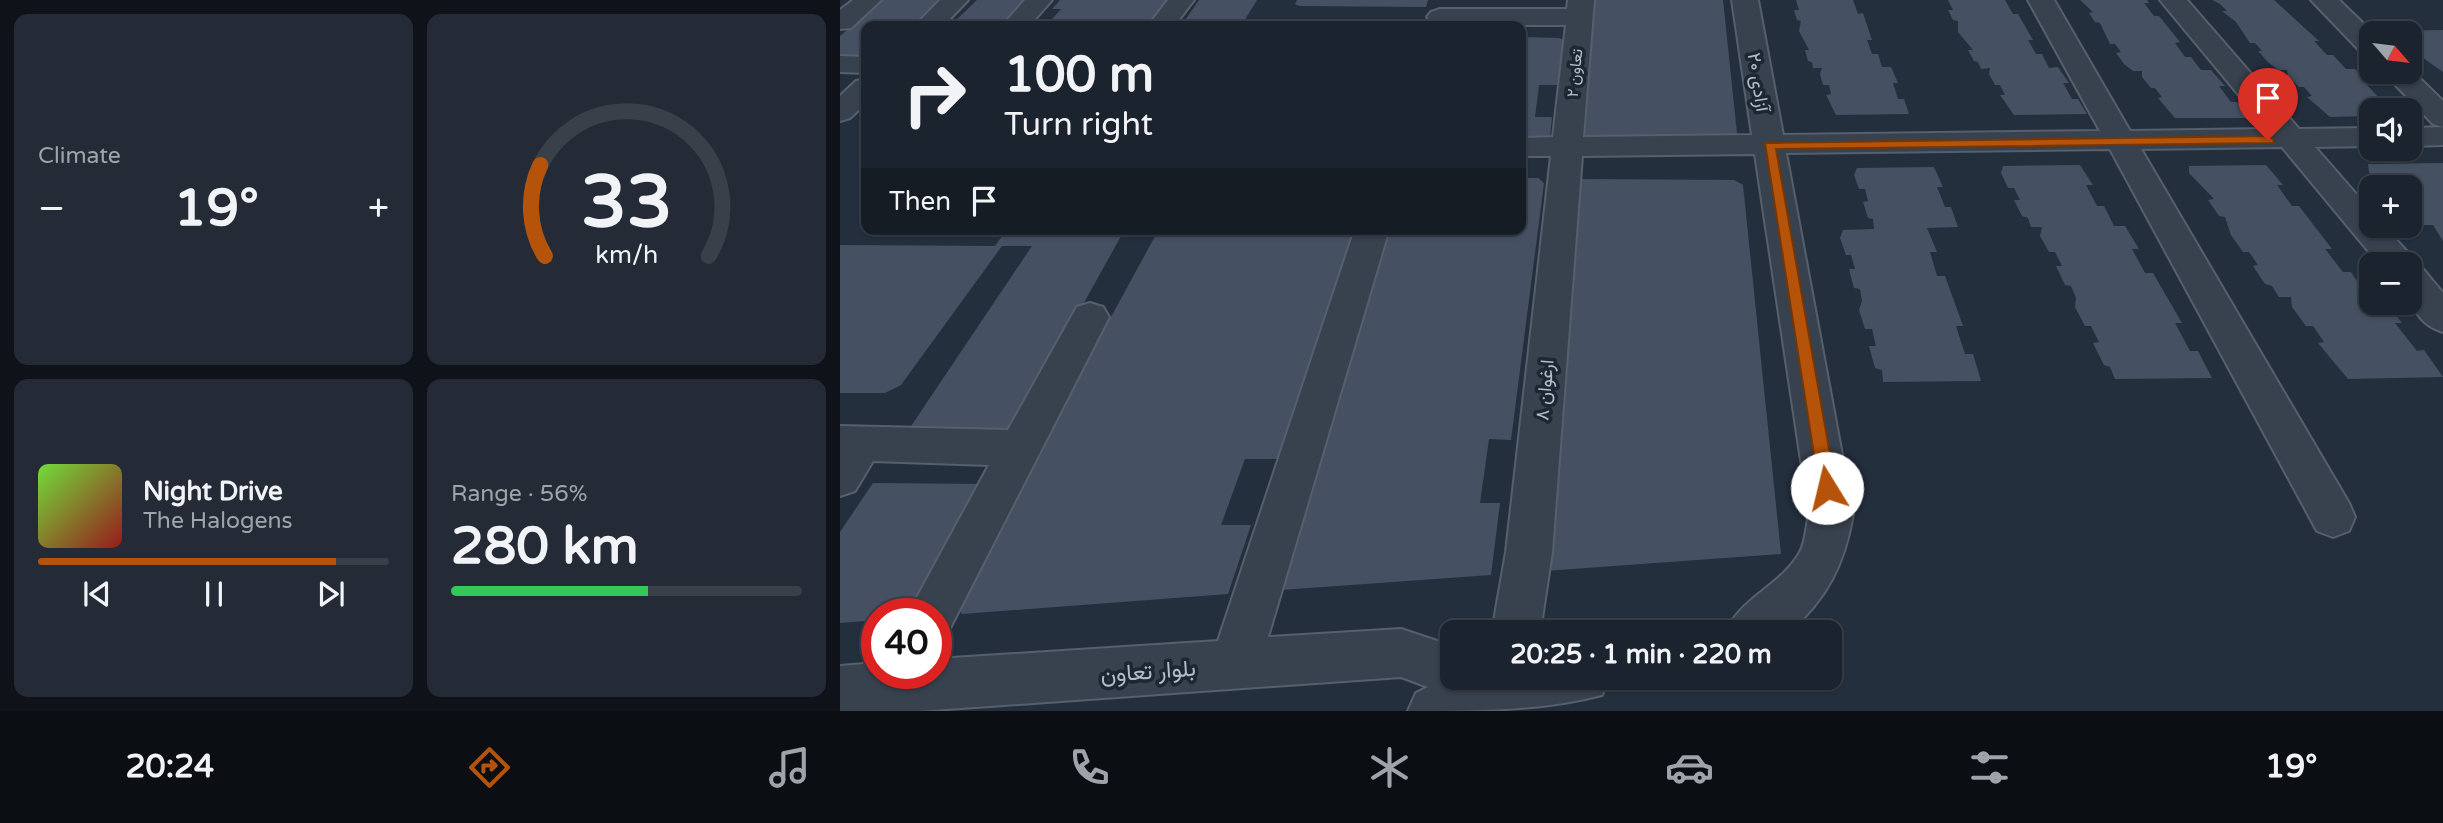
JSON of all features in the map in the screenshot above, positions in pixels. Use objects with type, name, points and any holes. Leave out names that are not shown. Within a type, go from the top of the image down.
[{"type":"street","points":[[842,22],[868,0]]},
{"type":"street","points":[[933,21],[955,0]]},
{"type":"street","points":[[1020,21],[1039,0]]},
{"type":"street","points":[[1165,21],[1181,0]]},
{"type":"street","name":"آزادی ۲۰","points":[[1745,0],[1831,514],[1822,556],[1804,585],[1766,620]]},
{"type":"street","points":[[2041,0],[2333,517]]},
{"type":"street","points":[[2173,0],[2388,252]]},
{"type":"street","points":[[2324,0],[2359,35]]},
{"type":"street","points":[[1441,14],[1581,8]]},
{"type":"street","name":"تعاون ۲","points":[[1566,147],[1581,8]]},
{"type":"street","points":[[840,64],[861,65]]},
{"type":"street","points":[[2409,84],[2443,118]]},
{"type":"street","points":[[840,112],[861,92]]},
{"type":"street","points":[[2422,136],[2443,136]]},
{"type":"street","points":[[1526,147],[2359,138]]},
{"type":"street","name":"ارغوان ۸","points":[[1518,620],[1529,552],[1566,147]]},
{"type":"street","points":[[1235,665],[1370,235]]},
{"type":"street","points":[[2422,292],[2443,317]]},
{"type":"street","points":[[941,598],[1090,317]]},
{"type":"street","points":[[840,478],[851,443],[1021,448]]},
{"type":"street","name":"بلوار تعاون","points":[[952,678],[1235,665],[1401,653],[1440,667]]},
{"type":"street","name":"بلوار تعاون","points":[[840,691],[861,687]]},
{"type":"street","points":[[1434,711],[1477,690]]},
{"type":"building","points":[[883,0],[942,0],[920,21],[861,21],[861,56],[840,56],[840,36]]},
{"type":"building","points":[[977,0],[1036,0],[1017,21],[955,21]]},
{"type":"building","points":[[1060,0],[1175,0],[1169,10],[1160,9],[1152,21],[1050,21],[1061,9],[1052,9]]},
{"type":"building","points":[[1199,0],[1257,0],[1244,21],[1184,21]]},
{"type":"building","points":[[1297,0],[1428,0],[1426,7],[1299,6],[1295,4]]},
{"type":"building","points":[[1591,0],[1723,0],[1738,143],[1565,147]]},
{"type":"building","points":[[1796,0],[1853,0],[1858,14],[1863,13],[1872,40],[1867,40],[1872,54],[1878,54],[1882,67],[1891,67],[1898,83],[1893,83],[1898,99],[1904,99],[1909,114],[1836,115],[1826,95],[1831,94],[1829,85],[1823,85],[1820,74],[1822,68],[1813,68],[1812,62],[1808,61],[1805,50],[1809,50],[1799,31],[1801,21],[1797,20],[1794,10],[1799,10]]},
{"type":"building","points":[[1948,0],[2005,0],[2013,14],[2018,14],[2033,40],[2028,40],[2036,54],[2042,54],[2049,68],[2058,67],[2069,83],[2063,83],[2072,99],[2078,99],[2087,114],[2014,115],[2000,95],[2005,95],[2000,85],[1995,85],[1989,74],[1990,68],[1981,69],[1978,62],[1974,61],[1968,50],[1973,50],[1958,32],[1958,21],[1953,20],[1948,10],[1953,10]]},
{"type":"building","points":[[2080,0],[2147,0],[2149,3],[2144,3],[2154,16],[2159,16],[2180,42],[2175,43],[2185,57],[2191,57],[2201,70],[2211,70],[2225,86],[2219,86],[2231,102],[2237,102],[2249,118],[2175,118],[2158,98],[2162,97],[2155,88],[2151,88],[2142,77],[2142,71],[2133,71],[2124,64],[2116,53],[2121,52],[2115,44],[2110,44],[2100,23],[2095,22],[2089,13],[2093,12]]},
{"type":"building","points":[[2212,0],[2274,0],[2319,41],[2314,41],[2327,55],[2333,55],[2346,69],[2355,69],[2359,73],[2359,84],[2371,84],[2367,85],[2379,98],[2359,98],[2359,116],[2330,117],[2307,97],[2312,96],[2288,76],[2287,70],[2278,70],[2268,62],[2255,43],[2250,43],[2236,22],[2222,11],[2227,11]]},
{"type":"building","points":[[2422,30],[2443,30],[2443,72],[2422,57]]},
{"type":"building","points":[[1526,37],[1559,38],[1566,41],[1560,85],[1539,85],[1535,117],[1552,117],[1549,147],[1526,147]]},
{"type":"building","points":[[2443,163],[2443,241],[2433,225],[2422,225],[2422,175],[2372,175],[2368,164]]},
{"type":"building","points":[[2080,165],[2093,185],[2086,185],[2097,206],[2104,206],[2114,226],[2125,226],[2139,249],[2132,249],[2145,273],[2153,273],[2182,323],[2175,323],[2190,351],[2198,351],[2212,378],[2115,379],[2110,367],[2104,365],[2093,343],[2099,342],[2091,326],[2085,326],[2075,307],[2076,298],[2071,286],[2065,285],[2056,266],[2062,266],[2055,252],[2049,252],[2040,236],[2042,227],[2031,227],[2028,218],[2022,216],[2014,200],[2020,200],[2014,188],[2008,188],[2001,173],[2003,166]]},
{"type":"building","points":[[2266,165],[2283,185],[2277,185],[2292,206],[2299,206],[2332,249],[2325,249],[2343,272],[2351,272],[2359,284],[2359,315],[2396,315],[2402,323],[2395,323],[2417,351],[2424,350],[2443,377],[2348,379],[2318,343],[2324,342],[2313,326],[2306,326],[2292,307],[2291,297],[2279,297],[2272,286],[2265,284],[2253,266],[2258,265],[2249,252],[2243,252],[2231,235],[2225,217],[2219,216],[2208,200],[2214,199],[2189,173],[2189,166]]},
{"type":"building","points":[[1934,167],[1943,187],[1937,187],[1945,207],[1951,207],[1958,227],[1927,228],[1937,252],[1930,252],[1937,276],[1945,276],[1963,326],[1956,326],[1965,354],[1973,354],[1981,381],[1883,382],[1882,370],[1875,368],[1869,346],[1876,346],[1872,329],[1865,329],[1859,310],[1862,301],[1860,289],[1854,288],[1849,269],[1855,269],[1851,255],[1846,255],[1840,238],[1843,230],[1874,229],[1873,219],[1868,218],[1863,202],[1868,201],[1865,189],[1859,189],[1854,175],[1857,168]]},
{"type":"building","points":[[1526,178],[1538,178],[1544,183],[1511,440],[1489,439],[1480,503],[1500,503],[1491,575],[1253,592],[1382,235],[1526,235]]},
{"type":"building","points":[[1581,179],[1734,180],[1743,185],[1781,554],[1517,573],[1574,183]]},
{"type":"building","points":[[1003,235],[1122,235],[1002,450],[895,450],[1032,246],[1002,246],[901,385],[885,393],[840,393],[840,245],[995,246]]},
{"type":"building","points":[[1156,235],[1352,235],[1278,459],[1245,459],[1221,525],[1251,525],[1228,594],[962,614],[955,603]]},
{"type":"building","points":[[873,483],[982,484],[937,598],[861,598],[861,621],[840,623],[840,532]]},
{"type":"route","points":[[1827,488],[1769,146],[2268,140]]}]
